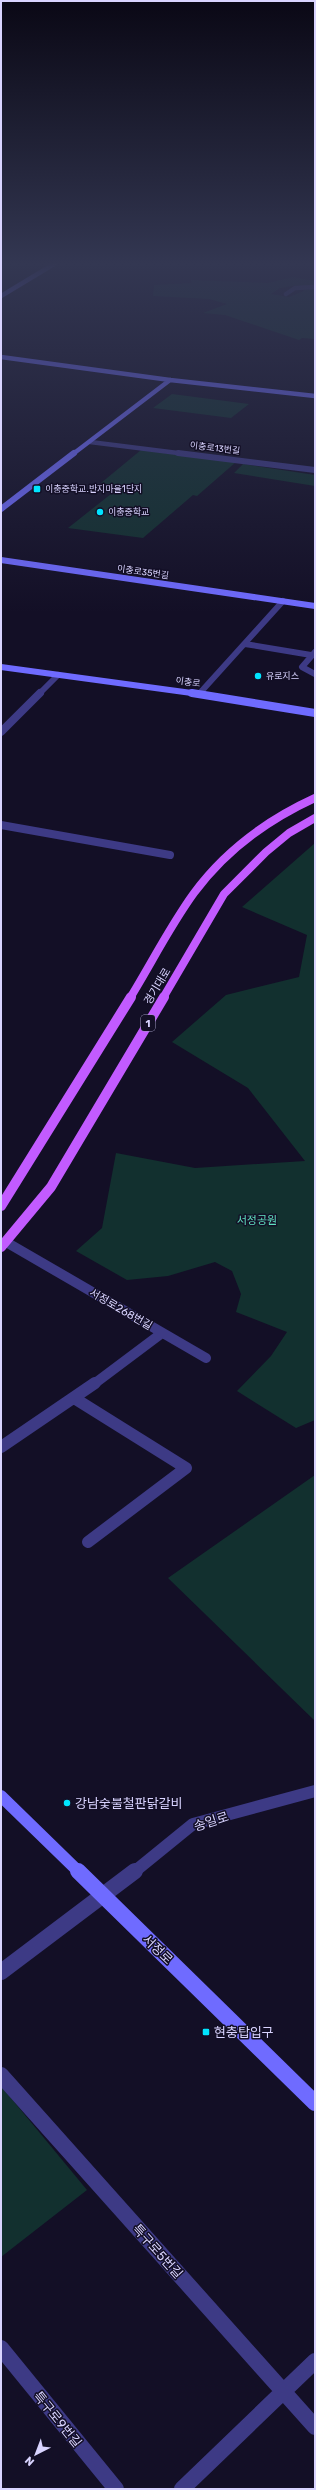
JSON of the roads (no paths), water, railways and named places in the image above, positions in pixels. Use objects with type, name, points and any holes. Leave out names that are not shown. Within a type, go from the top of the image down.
[{"type":"main road","name":"경기대로","points":[[1,1206],[80,1081],[193,894],[214,867],[258,828],[290,809],[315,798]]},
{"type":"main road","name":"경기대로","points":[[3,1245],[52,1187],[224,894],[246,869],[269,848],[315,818]]},
{"type":"street","points":[[1,509],[170,380]]},
{"type":"street","points":[[172,380],[315,396]]},
{"type":"street","name":"이충로13번길","points":[[90,442],[315,470]]},
{"type":"street","name":"이충로35번길","points":[[1,560],[315,606]]},
{"type":"street","points":[[199,694],[283,602]]},
{"type":"street","points":[[245,644],[313,654]]},
{"type":"street","points":[[313,654],[302,667],[308,672],[315,674]]},
{"type":"street","name":"이충로","points":[[1,667],[199,694],[315,713]]},
{"type":"street","points":[[1,732],[58,675]]},
{"type":"street","points":[[1,825],[170,855]]},
{"type":"street","name":"서정로268번길","points":[[1,1447],[74,1398],[162,1333],[3,1245]]},
{"type":"street","points":[[162,1333],[206,1358]]},
{"type":"street","points":[[74,1398],[186,1468],[88,1542]]},
{"type":"street","name":"송일로","points":[[1,1972],[104,1896],[193,1824],[315,1791]]},
{"type":"street","name":"서정로","points":[[1,1796],[315,2102]]},
{"type":"street","name":"특구로5번길","points":[[1,2075],[315,2426]]},
{"type":"street","name":"특구로9번길","points":[[1,2348],[116,2489]]},
{"type":"street","points":[[182,2489],[315,2361]]},
{"type":"place","name":"이충중학교.반지마을1단지","points":[[37,489]]},
{"type":"place","name":"이충중학교","points":[[100,512]]},
{"type":"place","name":"유로지스","points":[[258,676]]},
{"type":"place","name":"강남숯불철판닭갈비","points":[[67,1803]]},
{"type":"place","name":"현충탑입구","points":[[206,2032]]},
{"type":"park label","name":"서정공원","points":[[257,1220]]}]
